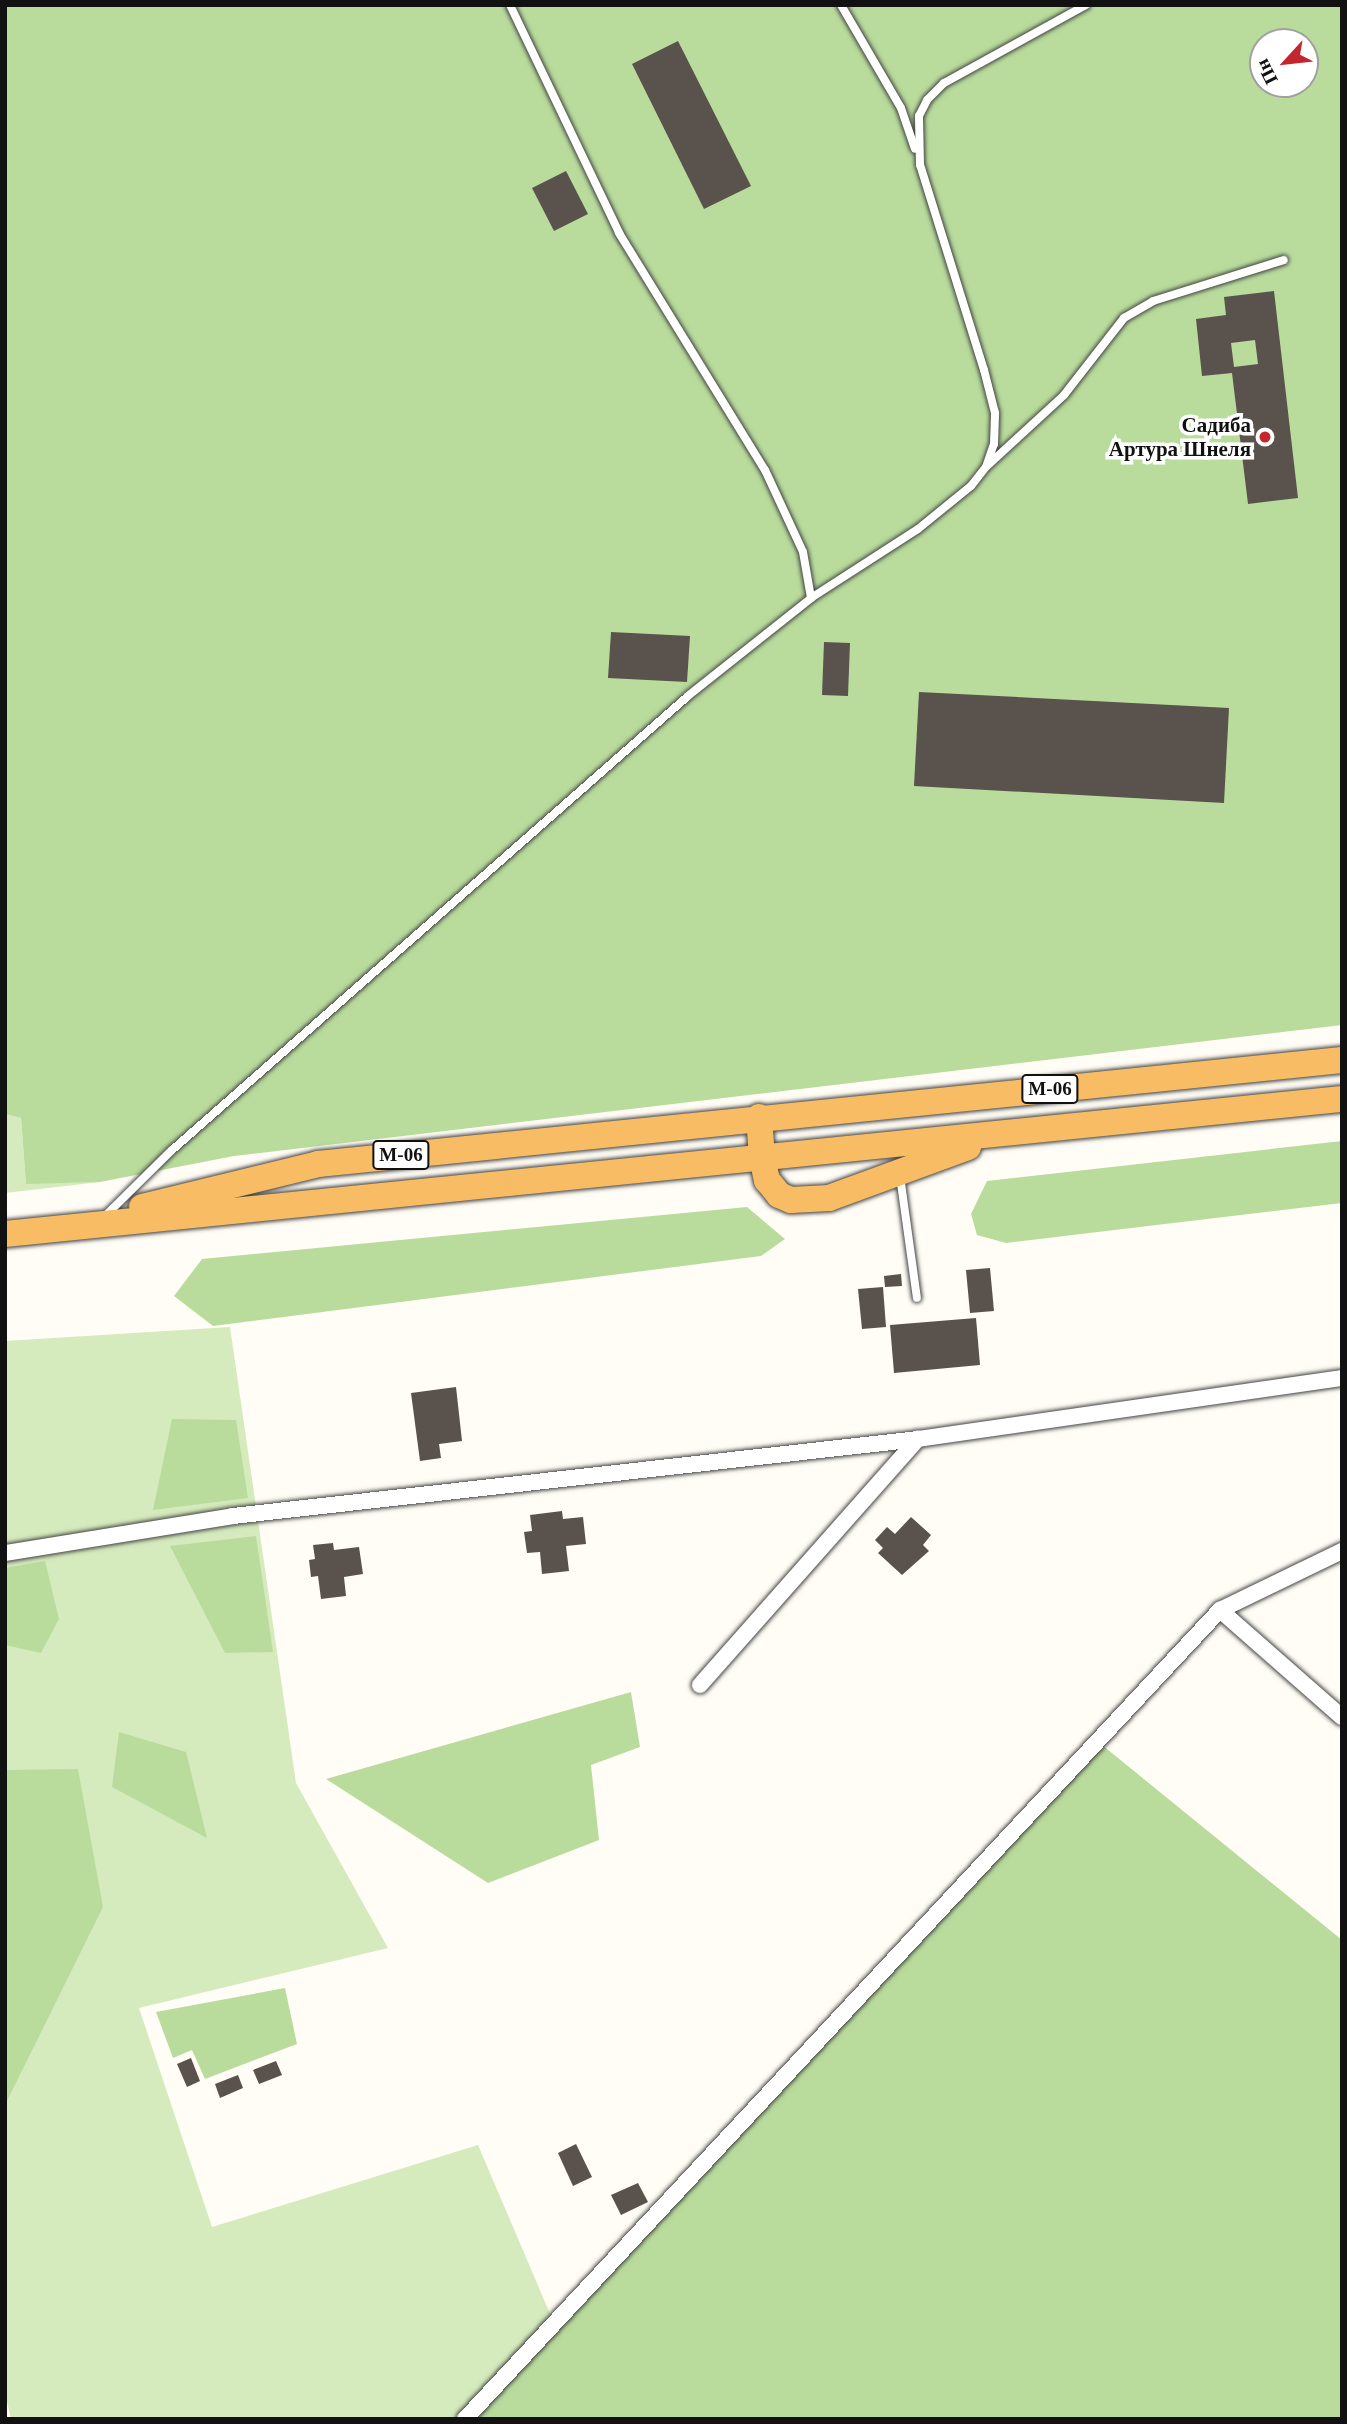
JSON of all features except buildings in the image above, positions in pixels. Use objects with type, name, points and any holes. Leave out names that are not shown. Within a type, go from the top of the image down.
[{"type":"highway","name":"М-06","points":[[48,1230],[318,1164],[759,1117],[1342,1060]]},
{"type":"highway","name":"М-06","points":[[5,1234],[1342,1099]]},
{"type":"highway","points":[[759,1117],[767,1180],[779,1195],[791,1200],[828,1198],[1003,1133]]},
{"type":"street","points":[[5,1553],[233,1516],[918,1439],[1342,1378]]},
{"type":"street","points":[[700,1685],[918,1439]]},
{"type":"street","points":[[465,2419],[1220,1610],[1342,1550]]},
{"type":"street","points":[[1220,1610],[1342,1717]]},
{"type":"lane","points":[[510,5],[620,233],[765,470],[803,552],[811,598]]},
{"type":"lane","points":[[841,5],[901,108],[920,166],[995,413],[994,444],[986,467]]},
{"type":"lane","points":[[920,166],[919,116],[927,100],[944,83],[1086,5]]},
{"type":"lane","points":[[104,1217],[171,1151],[688,696],[811,598],[918,528],[971,486],[986,467],[1064,395],[1124,318],[1153,301],[1284,260]]},
{"type":"lane","points":[[899,1172],[917,1298]]},
{"type":"green space","points":[[5,5],[1342,5],[1342,1025],[234,1156],[100,1182],[26,1184],[21,1118],[5,1114]]},
{"type":"green space","points":[[5,1114],[21,1118],[26,1183],[100,1182],[5,1193]]},
{"type":"green space","points":[[1342,1141],[1342,1203],[1006,1243],[977,1235],[971,1214],[987,1181]]},
{"type":"green space","points":[[747,1207],[785,1239],[761,1256],[213,1326],[174,1296],[202,1259]]},
{"type":"green space","points":[[230,1327],[296,1783],[388,1948],[139,2008],[212,2227],[478,2145],[551,2316],[456,2419],[11,2419],[5,2393],[5,1341]]},
{"type":"green space","points":[[172,1419],[236,1420],[248,1498],[153,1510]]},
{"type":"green space","points":[[256,1536],[273,1652],[225,1653],[170,1546]]},
{"type":"green space","points":[[45,1561],[59,1619],[41,1653],[5,1645],[5,1568]]},
{"type":"green space","points":[[631,1692],[640,1747],[591,1765],[599,1840],[488,1883],[326,1779]]},
{"type":"green space","points":[[119,1732],[186,1752],[207,1838],[112,1787]]},
{"type":"green space","points":[[1102,1745],[1342,1940],[1342,2419],[472,2419]]},
{"type":"green space","points":[[78,1769],[103,1907],[5,2105],[5,1770]]},
{"type":"green space","points":[[285,1988],[297,2044],[205,2079],[192,2050],[173,2058],[156,2012]]},
{"type":"place","name":"Садиба Артура Шнеля","points":[[1265,437]]}]
